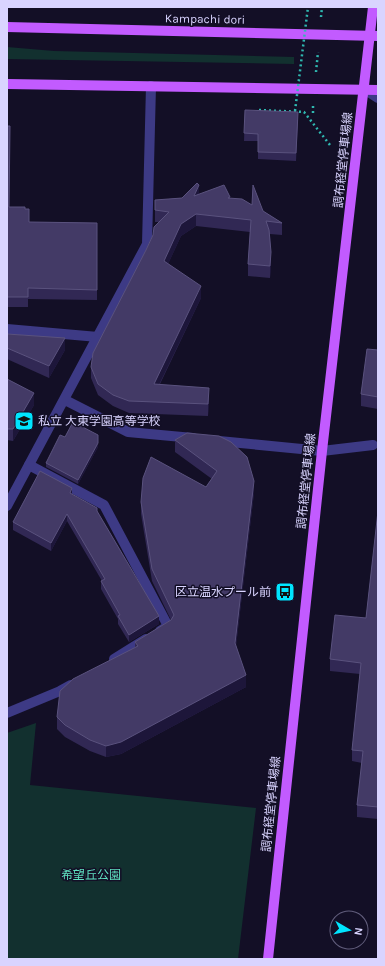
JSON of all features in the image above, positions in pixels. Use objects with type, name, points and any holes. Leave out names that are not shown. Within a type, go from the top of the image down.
[{"type":"main road","name":"調布経堂停車場線","points":[[268,959],[322,451],[364,89],[374,36],[373,7]]},
{"type":"main road","name":"Kampachi dori","points":[[7,27],[374,36]]},
{"type":"main road","points":[[7,84],[378,90]]},
{"type":"street","points":[[7,506],[147,244],[151,86]]},
{"type":"street","points":[[364,89],[378,98]]},
{"type":"street","points":[[7,329],[98,337]]},
{"type":"street","points":[[65,400],[128,432],[322,451],[373,445]]},
{"type":"street","points":[[29,465],[104,505],[168,626],[107,663]]},
{"type":"street","points":[[7,713],[60,691],[80,679]]},
{"type":"path","points":[[295,111],[308,7]]},
{"type":"path","points":[[313,113],[322,7]]},
{"type":"path","points":[[259,110],[304,112],[330,146]]},
{"type":"green space","points":[[7,47],[54,51],[294,57],[294,64],[7,59]]},
{"type":"green space","name":"希望丘公園","points":[[36,723],[30,785],[256,808],[238,959],[7,959],[7,733]]},
{"type":"building","points":[[245,110],[298,112],[296,153],[258,152],[258,134],[244,133]]},
{"type":"building","points":[[7,126],[10,126],[9,207],[25,207],[25,209],[29,209],[29,222],[97,223],[97,290],[28,288],[28,297],[7,297]]},
{"type":"building","points":[[197,183],[199,185],[194,196],[224,185],[230,197],[228,198],[242,199],[252,205],[253,185],[263,211],[282,223],[266,221],[269,230],[271,252],[270,266],[248,264],[251,220],[196,214],[181,224],[164,261],[201,286],[154,384],[209,388],[208,404],[129,401],[113,395],[98,384],[91,367],[93,353],[146,250],[153,235],[154,227],[169,212],[155,210],[155,200],[182,198]]},
{"type":"building","points":[[7,334],[65,338],[49,366],[7,348]]},
{"type":"building","points":[[367,349],[378,350],[378,397],[361,394]]},
{"type":"building","points":[[7,379],[34,393],[13,429],[7,429]]},
{"type":"building","points":[[73,422],[98,435],[98,443],[78,480],[46,463],[60,435],[65,437]]},
{"type":"building","points":[[187,433],[219,436],[231,442],[247,457],[254,481],[235,643],[246,675],[121,742],[106,746],[90,740],[65,725],[57,717],[60,691],[73,679],[138,646],[135,642],[171,620],[174,615],[152,569],[141,502],[143,478],[151,457],[206,487],[217,471],[175,440]]},
{"type":"building","points":[[40,471],[72,488],[70,493],[97,508],[97,511],[159,616],[129,635],[118,616],[120,615],[101,581],[105,579],[67,514],[51,543],[13,522]]},
{"type":"building","points":[[378,511],[378,807],[357,805],[363,751],[352,750],[361,663],[330,659],[335,615],[366,618]]},
{"type":"place","name":"私立 大東学園高等学校","points":[[24,421]]},
{"type":"place","name":"区立温水プール前","points":[[285,592]]}]
